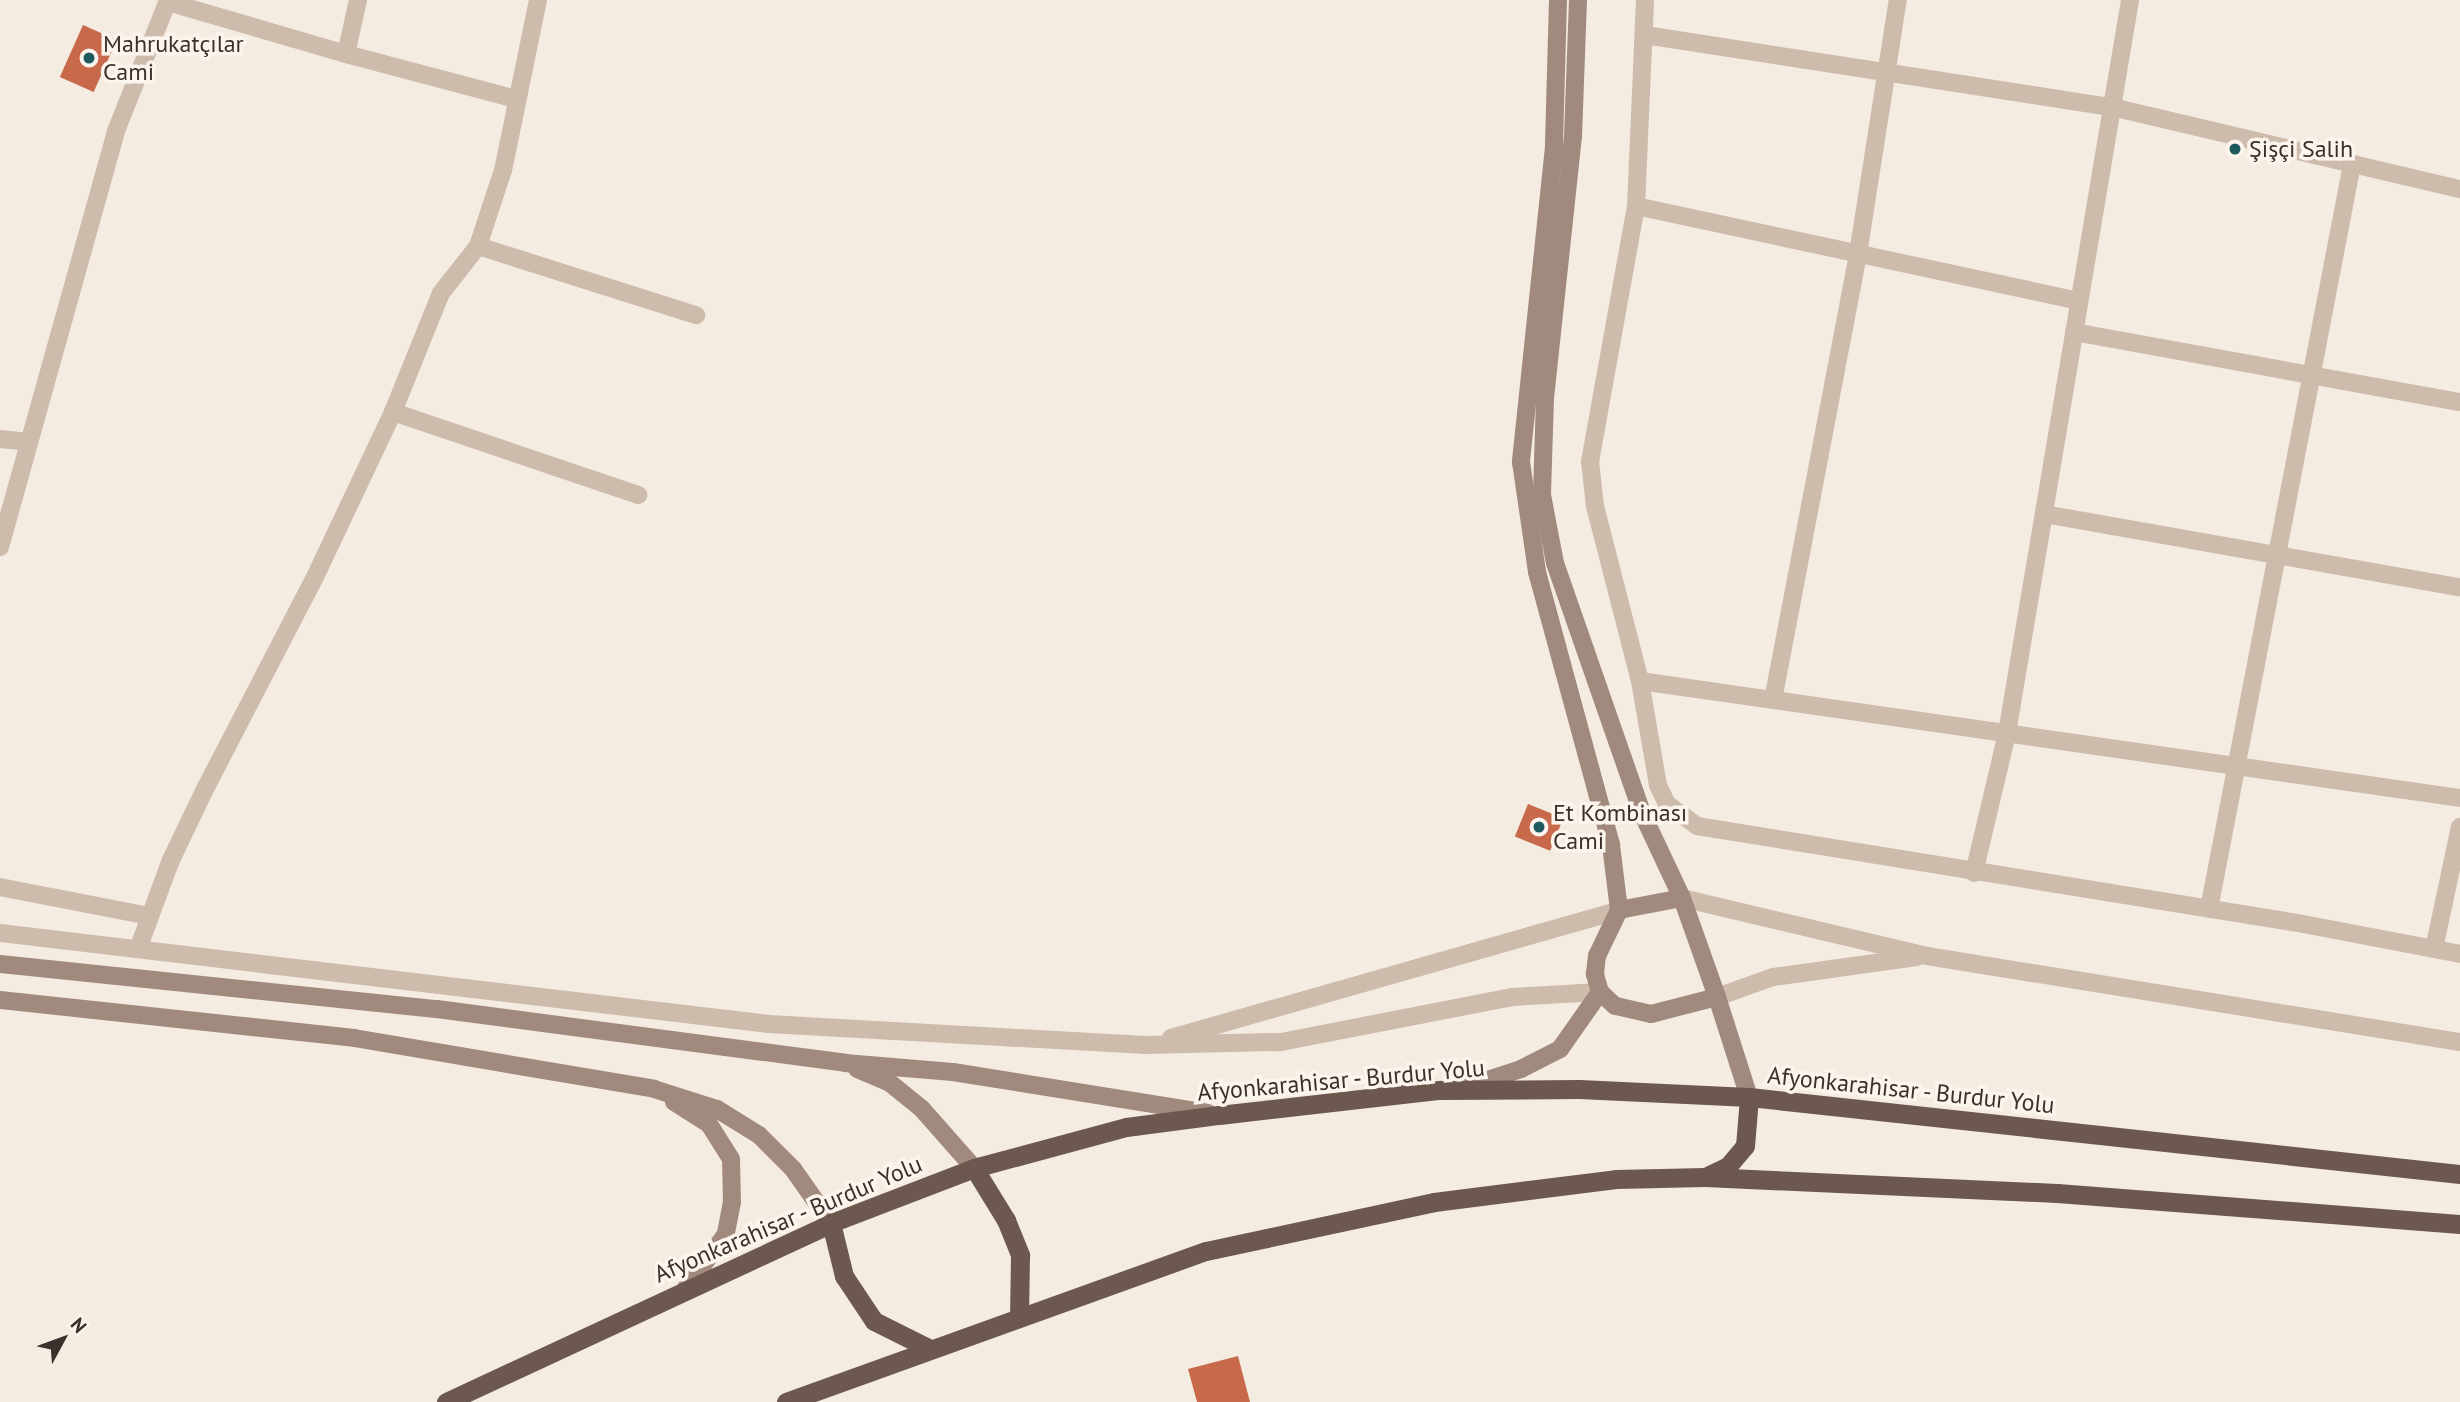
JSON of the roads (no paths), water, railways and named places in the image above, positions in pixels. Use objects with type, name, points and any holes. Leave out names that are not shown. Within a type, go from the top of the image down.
[{"type":"highway","name":"Afyonkarahisar - Burdur Yolu","points":[[446,1402],[686,1288],[831,1223],[974,1168],[1126,1127],[1219,1115],[1454,1090],[1579,1089],[1749,1097],[2460,1174]]},
{"type":"highway","points":[[1705,1177],[1728,1166],[1745,1146],[1749,1097]]},
{"type":"highway","points":[[974,1168],[1006,1220],[1020,1255],[1018,1316]]},
{"type":"highway","points":[[786,1402],[928,1348],[1206,1251],[1434,1202],[1616,1179],[1705,1177],[2057,1193],[2460,1224]]},
{"type":"highway","points":[[831,1223],[844,1276],[874,1321],[928,1348]]},
{"type":"main road","points":[[1454,1090],[1521,1069],[1560,1049],[1600,992],[1597,956],[1619,910],[1611,845],[1536,572],[1521,462],[1553,147],[1558,0]]},
{"type":"main road","points":[[1578,0],[1573,136],[1545,398],[1542,495],[1555,563],[1628,774],[1682,898],[1744,1069],[1749,1097]]},
{"type":"main road","points":[[1619,910],[1682,898]]},
{"type":"main road","points":[[0,964],[437,1009],[845,1063],[953,1072],[1219,1115]]},
{"type":"main road","points":[[1600,992],[1615,1006],[1651,1014],[1717,997]]},
{"type":"main road","points":[[0,1000],[354,1038],[654,1089],[717,1109],[759,1135],[793,1169],[831,1223]]},
{"type":"main road","points":[[845,1063],[890,1083],[922,1109],[974,1168]]},
{"type":"main road","points":[[654,1089],[709,1124],[731,1159],[732,1202],[726,1234],[686,1288]]},
{"type":"street","points":[[346,54],[358,0]]},
{"type":"street","points":[[138,949],[149,916],[204,791],[315,577],[393,412],[441,293],[478,246],[503,170],[538,0]]},
{"type":"street","points":[[1645,0],[1636,206],[1590,439],[1590,461],[1595,506],[1640,681],[1658,785],[1667,804],[1685,820],[1697,826],[2209,909],[2460,954]]},
{"type":"street","points":[[1773,700],[1858,254],[1898,0]]},
{"type":"street","points":[[1974,873],[2007,733],[2130,0]]},
{"type":"street","points":[[0,547],[116,131],[168,1],[346,54],[516,99]]},
{"type":"street","points":[[1645,35],[2112,107],[2460,190]]},
{"type":"street","points":[[2209,909],[2315,375],[2352,164]]},
{"type":"street","points":[[1636,206],[2079,301]]},
{"type":"street","points":[[478,246],[696,315]]},
{"type":"street","points":[[2074,332],[2460,402]]},
{"type":"street","points":[[393,412],[638,495]]},
{"type":"street","points":[[0,439],[29,442]]},
{"type":"street","points":[[2044,514],[2460,587]]},
{"type":"street","points":[[1640,681],[2460,798]]},
{"type":"street","points":[[2434,949],[2460,827]]},
{"type":"street","points":[[0,887],[149,916]]},
{"type":"street","points":[[1682,898],[1927,956],[2460,1042]]},
{"type":"street","points":[[1145,1045],[1619,910]]},
{"type":"street","points":[[0,933],[769,1024],[1145,1045],[1280,1042],[1512,997],[1600,992]]},
{"type":"street","points":[[1717,997],[1773,977],[1927,956]]},
{"type":"place","name":"Mahrukatçılar Cami","points":[[89,58]]},
{"type":"place","name":"Şişçi Salih","points":[[2235,149]]},
{"type":"place","name":"Et Kombinası Cami","points":[[1539,827]]}]
